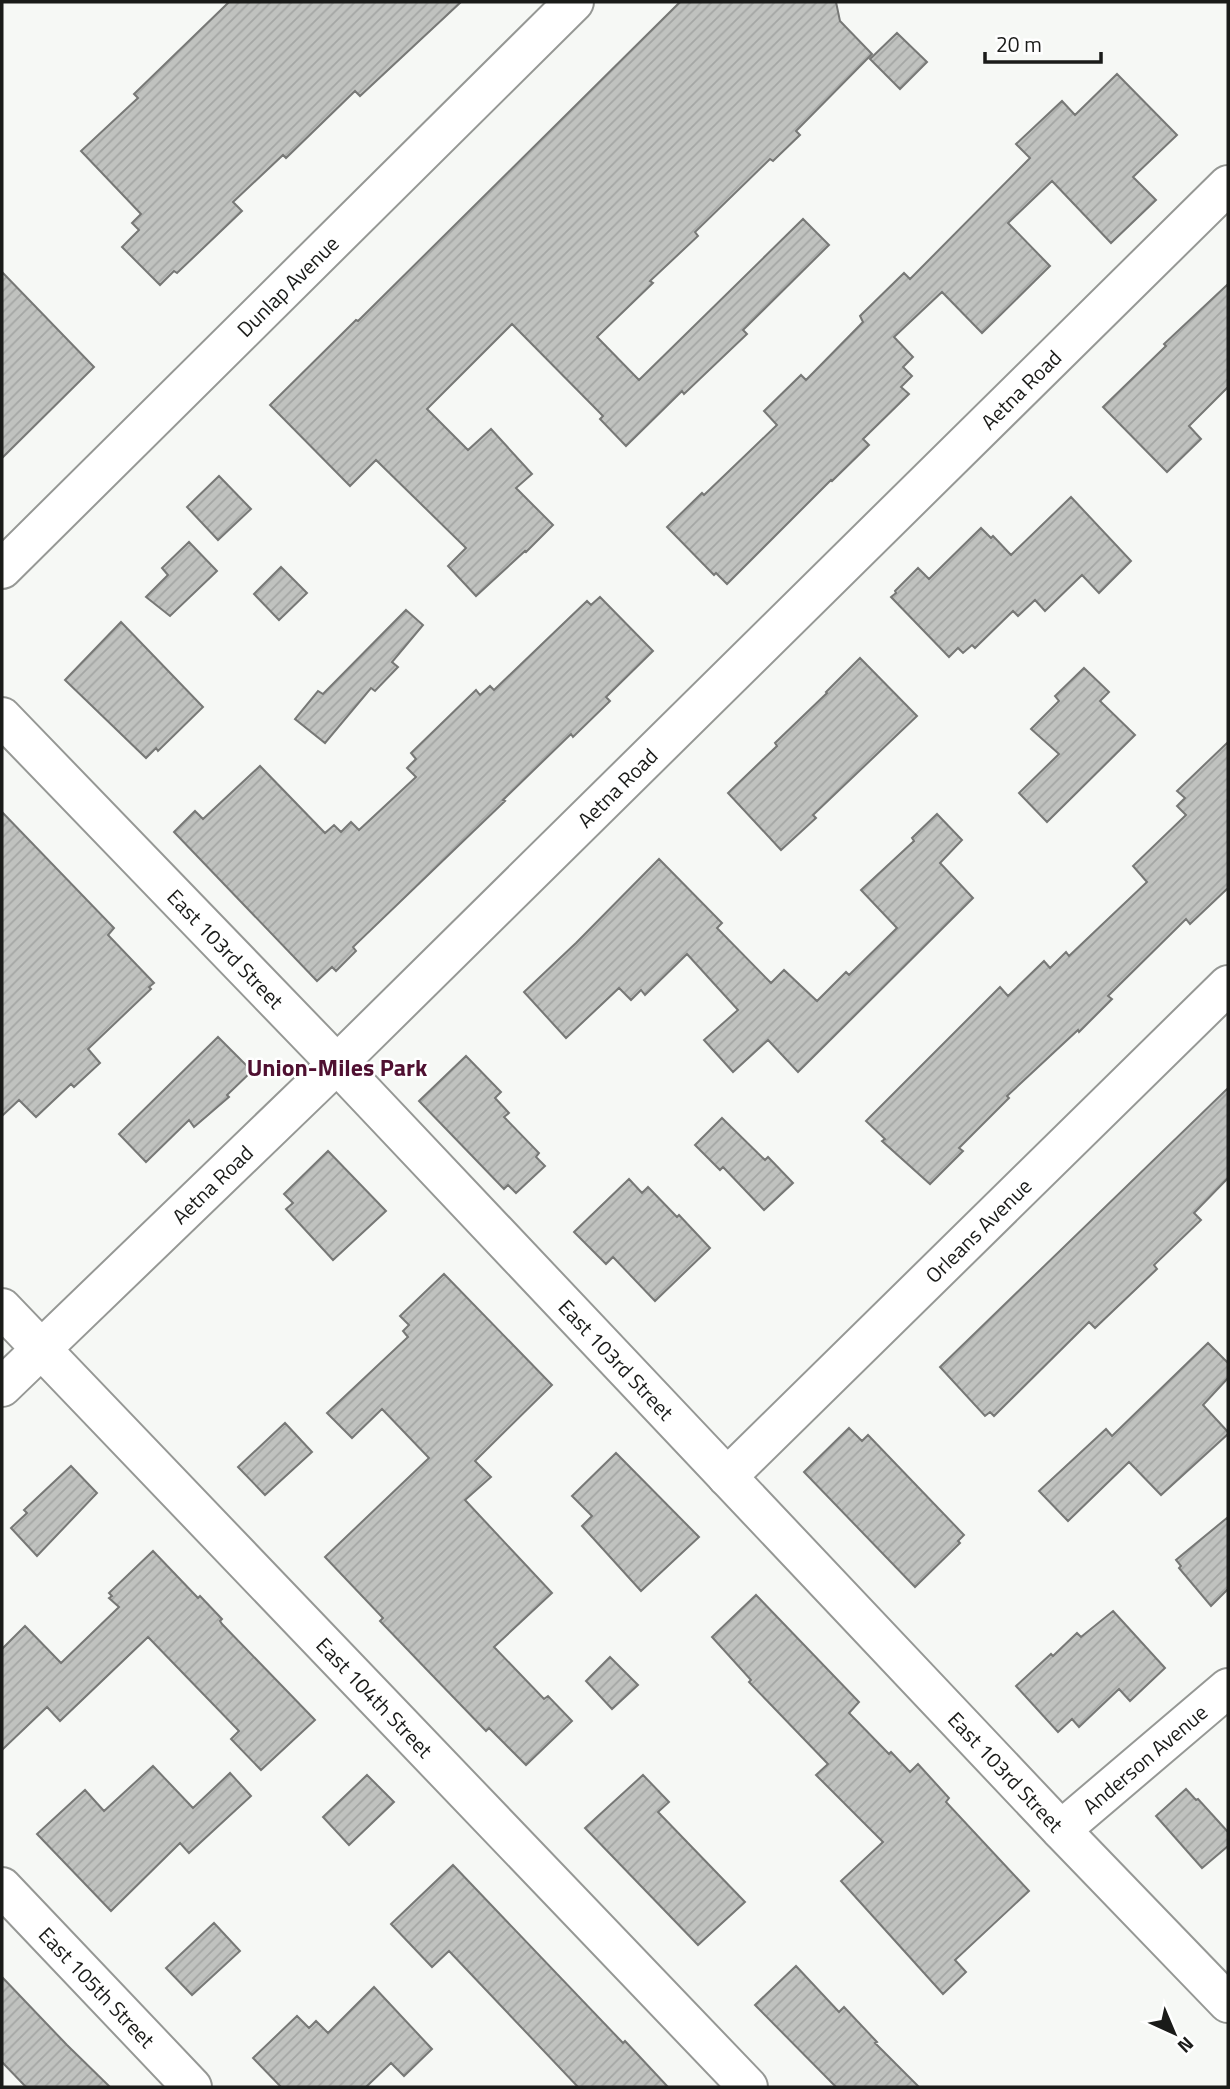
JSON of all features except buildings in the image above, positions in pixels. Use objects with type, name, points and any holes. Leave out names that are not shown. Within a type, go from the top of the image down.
[{"type":"street","name":"Dunlap Avenue","points":[[2,569],[574,2]]},
{"type":"street","name":"Aetna Road","points":[[2,1387],[337,1063],[1228,185]]},
{"type":"street","name":"East 103rd Street","points":[[2,717],[337,1063],[1061,1830],[1228,2003]]},
{"type":"street","name":"Orleans Avenue","points":[[727,1477],[1228,985]]},
{"type":"street","name":"East 104th Street","points":[[2,1308],[748,2087]]},
{"type":"street","name":"Anderson Avenue","points":[[1061,1830],[1228,1688]]},
{"type":"street","name":"East 105th Street","points":[[2,1886],[192,2087]]},
{"type":"district","name":"Union-Miles Park","points":[[337,1067]]}]
